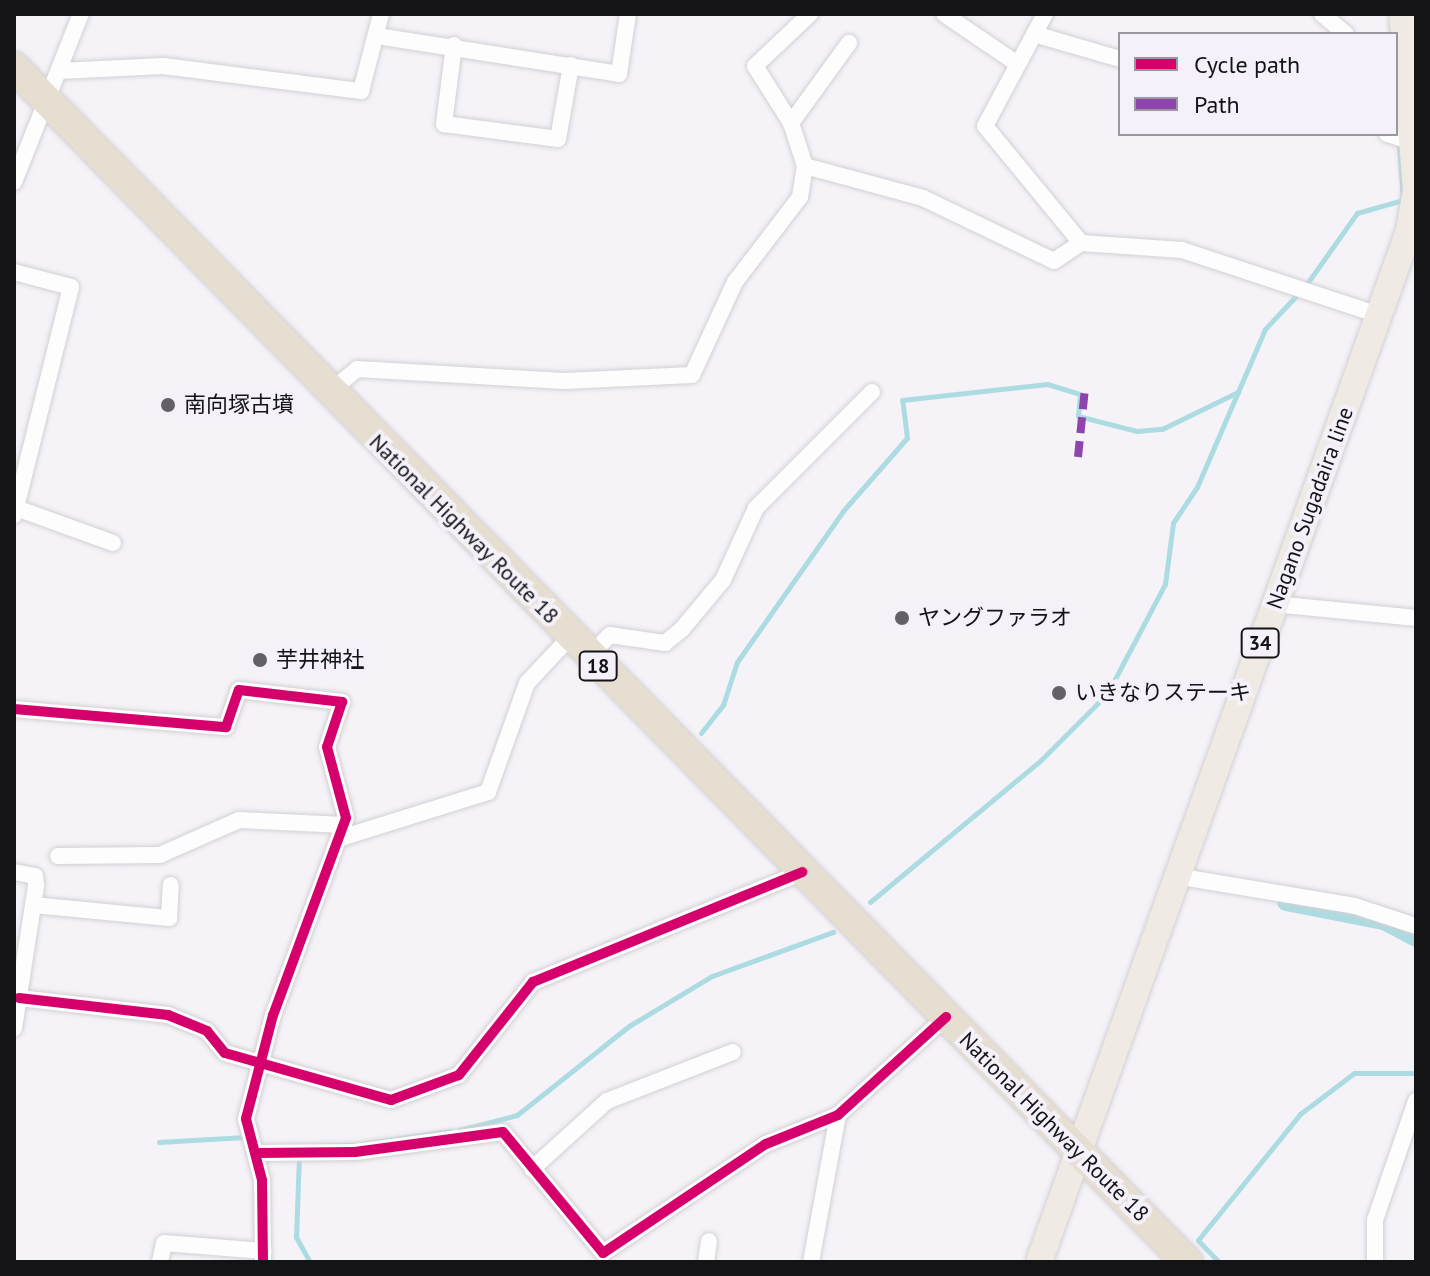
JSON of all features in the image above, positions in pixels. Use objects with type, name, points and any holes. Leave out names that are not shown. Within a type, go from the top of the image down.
[{"type":"highway","name":"National Highway Route 18","points":[[27,82],[1187,1262]]},
{"type":"main road","name":"Nagano Sugadaira line","points":[[1039,1262],[1409,231],[1414,142],[1402,14]]},
{"type":"street","points":[[59,71],[81,14]]},
{"type":"street","points":[[14,182],[27,82],[59,71],[163,66],[361,91],[381,14]]},
{"type":"street","points":[[377,36],[454,45],[619,74],[628,14]]},
{"type":"street","points":[[944,14],[1016,63]]},
{"type":"street","points":[[1045,14],[1016,63],[985,126],[1081,243]]},
{"type":"street","points":[[1322,14],[1344,32]]},
{"type":"street","points":[[329,392],[357,369],[564,381],[692,375],[735,282],[800,197],[805,166],[791,123],[755,66],[808,15]]},
{"type":"street","points":[[1034,34],[1118,58]]},
{"type":"street","points":[[791,123],[849,43]]},
{"type":"street","points":[[454,45],[444,124],[558,139],[571,65]]},
{"type":"street","points":[[1394,136],[1414,142]]},
{"type":"street","points":[[805,166],[923,198],[1054,261],[1081,243],[1182,250],[1381,316]]},
{"type":"street","points":[[14,272],[71,287],[15,512],[113,543]]},
{"type":"street","points":[[603,642],[610,635],[665,643],[682,629],[723,580],[756,508],[872,392]]},
{"type":"street","points":[[1274,604],[1416,618]]},
{"type":"street","points":[[58,856],[160,855],[239,820],[343,832],[488,792],[521,694],[548,653],[570,637]]},
{"type":"street","points":[[14,709],[226,727],[239,690],[342,702],[327,747],[343,832],[285,980],[246,1119],[258,1153],[264,1257],[164,1243],[160,1262]]},
{"type":"street","points":[[14,872],[35,876],[14,1028]]},
{"type":"street","points":[[19,998],[168,1015],[207,1031],[225,1053],[391,1100],[440,1086],[494,1038],[533,982],[802,872]]},
{"type":"street","points":[[1176,876],[1355,906],[1416,926]]},
{"type":"street","points":[[33,905],[169,918],[171,885]]},
{"type":"street","points":[[258,1153],[299,1153],[503,1132],[603,1257],[766,1144],[838,1115],[946,1017]]},
{"type":"street","points":[[532,1169],[607,1101],[733,1052]]},
{"type":"street","points":[[1375,1262],[1375,1220],[1416,1101]]},
{"type":"street","points":[[811,1262],[838,1115]]},
{"type":"street","points":[[706,1262],[709,1241]]},
{"type":"waterway","points":[[1306,285],[1357,213],[1403,200],[1399,145]]},
{"type":"waterway","points":[[870,902],[1040,761],[1107,694],[1165,584],[1173,523],[1197,487],[1265,329],[1297,295]]},
{"type":"waterway","points":[[701,733],[723,705],[737,662],[843,511],[907,438],[902,400],[1047,384],[1080,394],[1078,416],[1137,431],[1162,429],[1238,392]]},
{"type":"waterway","points":[[1286,902],[1384,921],[1416,938]]},
{"type":"waterway","points":[[460,1130],[517,1115],[629,1026],[712,976],[833,932]]},
{"type":"waterway","points":[[1219,1262],[1198,1240],[1300,1114],[1354,1073],[1416,1073]]},
{"type":"waterway","points":[[362,1144],[450,1131]]},
{"type":"waterway","points":[[159,1142],[245,1137]]},
{"type":"waterway","points":[[311,1146],[352,1145]]},
{"type":"waterway","points":[[299,1156],[296,1237],[310,1262]]},
{"type":"marked path","points":[[1078,457],[1085,388]]},
{"type":"cycle path","points":[[14,709],[226,727],[239,690],[342,702],[327,747],[346,818],[273,1015],[246,1119],[262,1180],[263,1262]]},
{"type":"cycle path","points":[[19,998],[168,1015],[207,1031],[225,1053],[391,1100],[459,1075],[533,982],[802,872]]},
{"type":"cycle path","points":[[258,1153],[355,1152],[503,1132],[603,1253],[766,1144],[838,1115],[946,1017]]},
{"type":"place","name":"南向塚古墳","points":[[168,405]]},
{"type":"place","name":"ヤングファラオ","points":[[902,618]]},
{"type":"place","name":"芋井神社","points":[[260,660]]},
{"type":"place","name":"いきなりステーキ","points":[[1059,693]]}]
